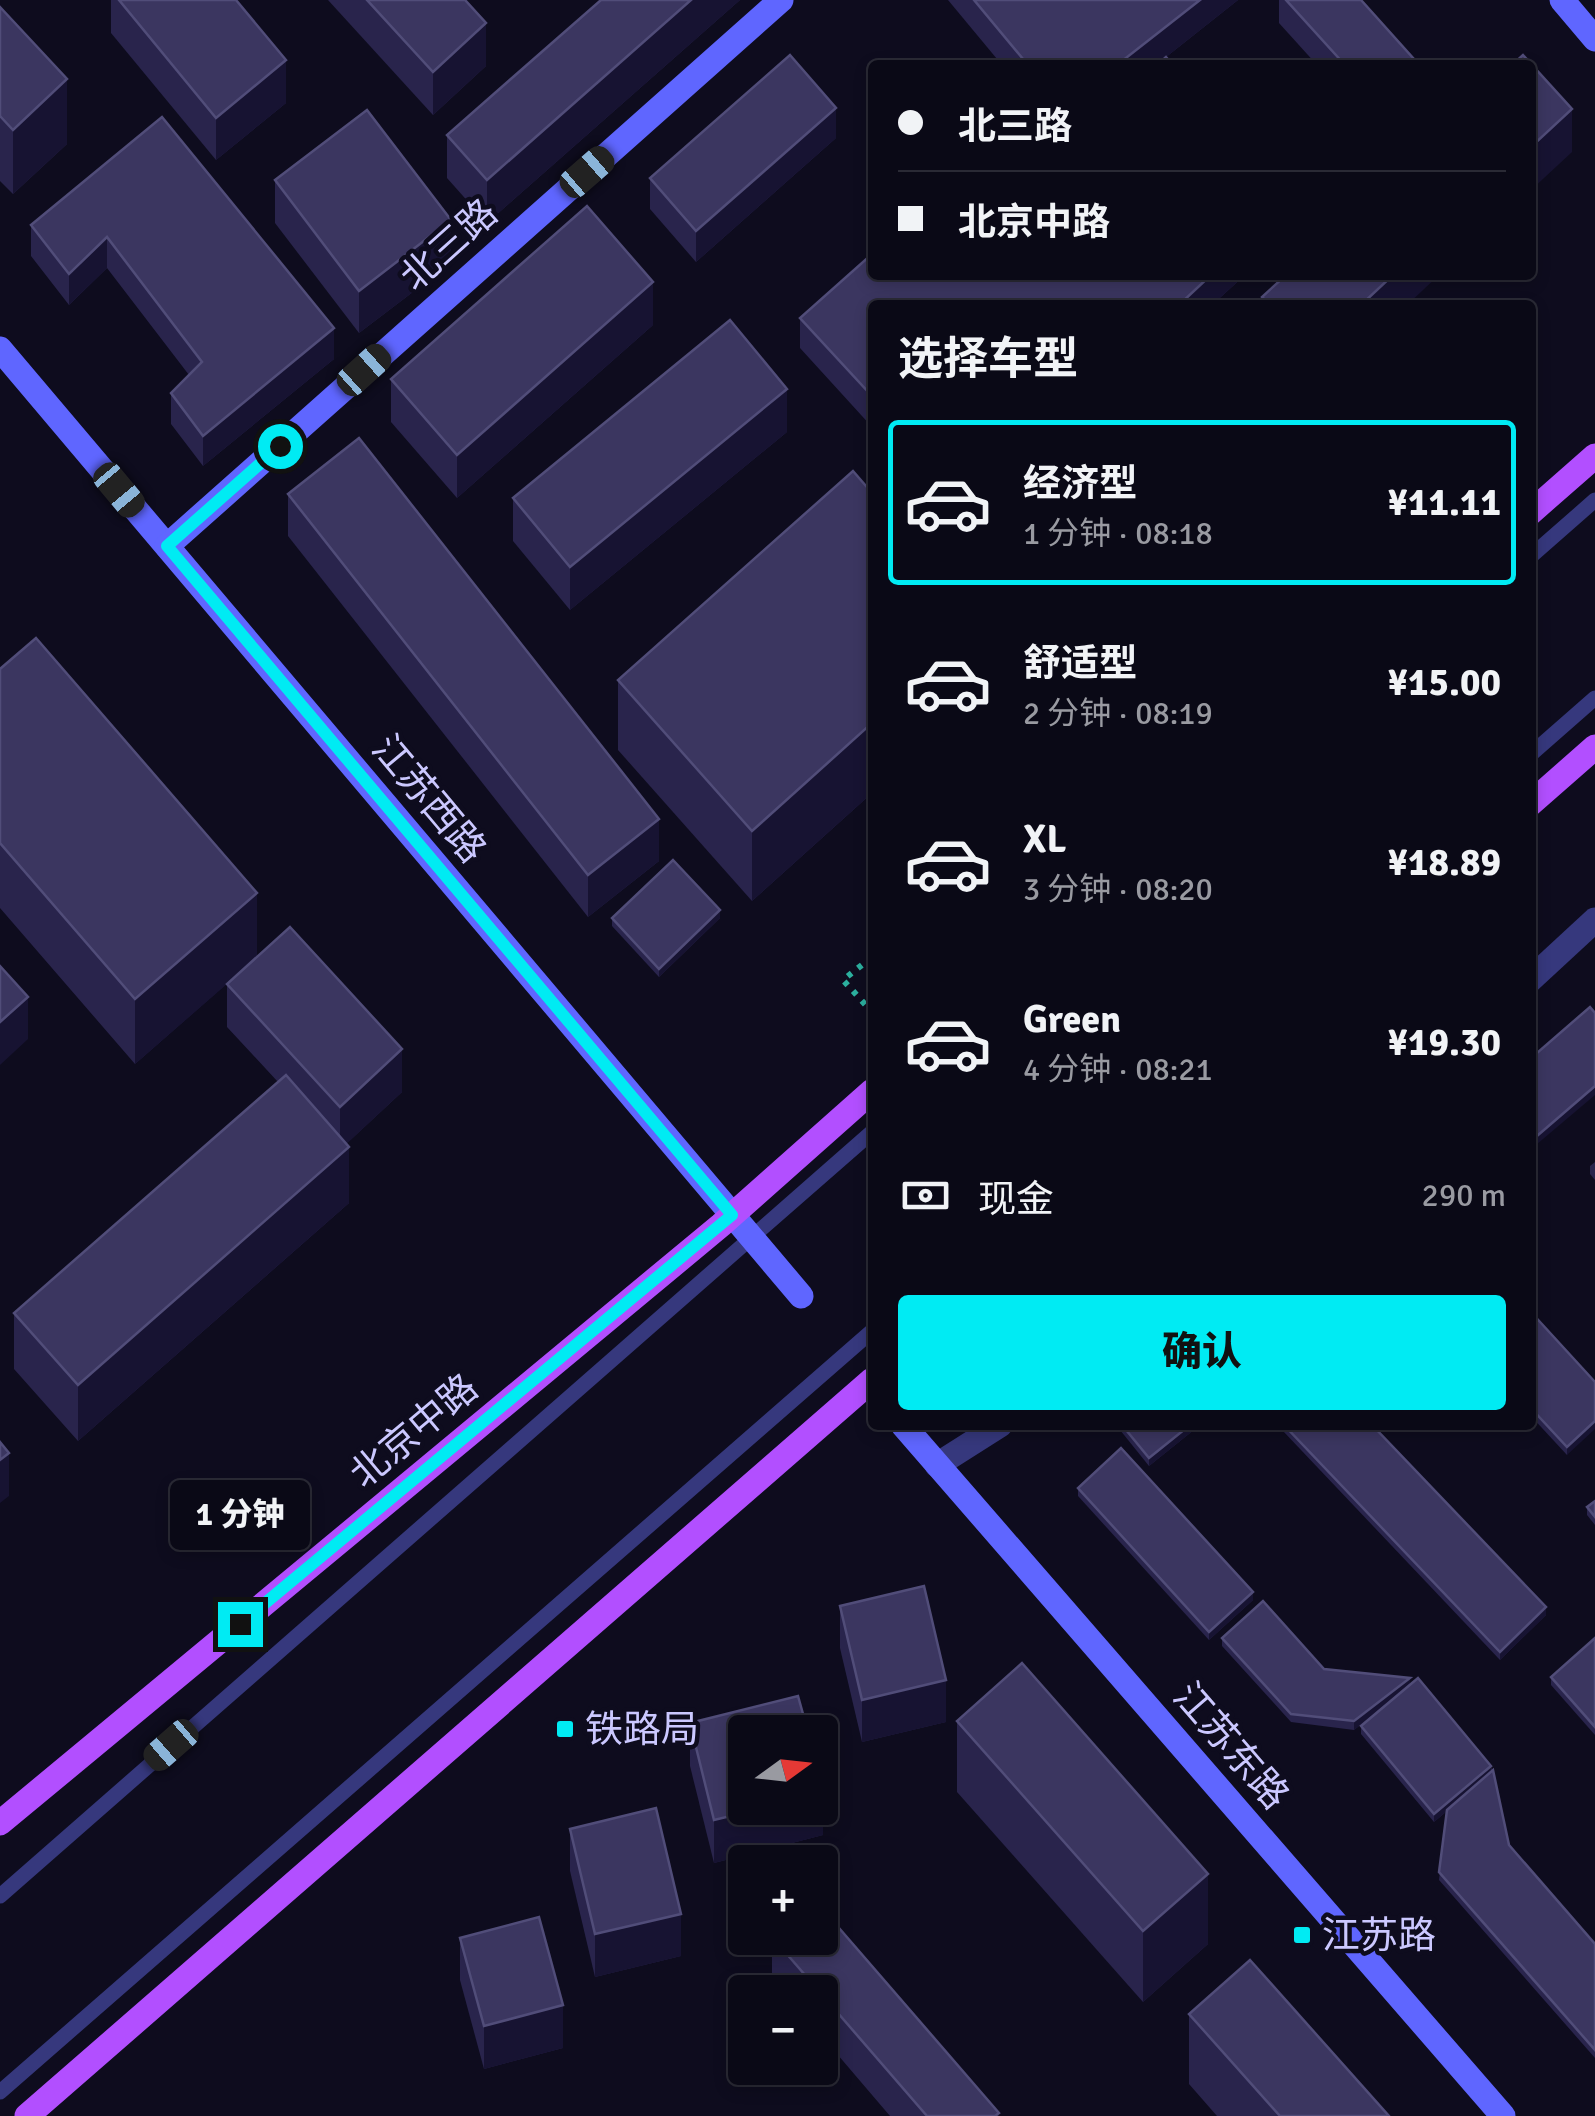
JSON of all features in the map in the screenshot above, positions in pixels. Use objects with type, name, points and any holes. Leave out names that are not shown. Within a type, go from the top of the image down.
[{"type":"main road","points":[[1536,508],[1595,456]]},
{"type":"main road","points":[[1536,799],[1595,747]]},
{"type":"main road","name":"北京中路","points":[[0,1823],[732,1215],[868,1095]]},
{"type":"main road","points":[[27,2116],[868,1388]]},
{"type":"street","name":"北三路","points":[[167,546],[781,0]]},
{"type":"street","points":[[1562,0],[1595,39]]},
{"type":"street","name":"江苏西路","points":[[0,349],[801,1296]]},
{"type":"street","points":[[1536,974],[1595,920]]},
{"type":"street","name":"江苏东路","points":[[907,1430],[1503,2116]]},
{"type":"street","points":[[937,1465],[992,1430]]},
{"type":"lane","points":[[1536,552],[1595,500]]},
{"type":"lane","points":[[1536,750],[1595,698]]},
{"type":"lane","points":[[0,1896],[868,1136]]},
{"type":"lane","points":[[0,2092],[868,1335]]},
{"type":"path","points":[[868,960],[843,980],[868,1008]]},
{"type":"building","points":[[119,0],[236,0],[286,60],[216,118]]},
{"type":"building","points":[[367,0],[465,0],[486,23],[433,72]]},
{"type":"building","points":[[601,0],[691,0],[487,180],[447,135]]},
{"type":"building","points":[[974,0],[1200,0],[1123,60],[1024,60]]},
{"type":"building","points":[[1286,0],[1361,0],[1413,58],[1340,60]]},
{"type":"building","points":[[0,7],[67,79],[13,130],[0,116]]},
{"type":"building","points":[[790,55],[836,108],[696,231],[650,178]]},
{"type":"building","points":[[1536,69],[1572,109],[1536,142]]},
{"type":"building","points":[[367,110],[451,220],[359,291],[275,180]]},
{"type":"building","points":[[162,117],[334,328],[203,436],[171,393],[202,362],[107,237],[69,274],[31,225]]},
{"type":"building","points":[[587,206],[653,282],[457,455],[391,379]]},
{"type":"building","points":[[868,258],[868,280],[1206,280],[1184,300],[868,300],[868,392],[800,318]]},
{"type":"building","points":[[1281,280],[1388,280],[1366,300],[1262,297]]},
{"type":"building","points":[[730,320],[787,389],[570,567],[513,498]]},
{"type":"building","points":[[359,438],[659,819],[588,875],[288,494]]},
{"type":"building","points":[[853,471],[868,488],[868,727],[752,831],[618,680]]},
{"type":"building","points":[[36,638],[257,893],[135,999],[0,843],[0,669]]},
{"type":"building","points":[[673,860],[720,910],[659,969],[612,918]]},
{"type":"building","points":[[290,927],[402,1049],[340,1107],[227,984]]},
{"type":"building","points":[[0,966],[28,997],[0,1022]]},
{"type":"building","points":[[1590,1007],[1595,1013],[1595,1086],[1536,1137],[1536,1054]]},
{"type":"building","points":[[286,1075],[349,1147],[78,1385],[14,1313]]},
{"type":"building","points":[[1536,1318],[1595,1382],[1595,1421],[1567,1447],[1536,1413]]},
{"type":"building","points":[[1126,1430],[1184,1430],[1149,1458]]},
{"type":"building","points":[[1289,1430],[1377,1430],[1546,1607],[1500,1652]]},
{"type":"building","points":[[0,1442],[9,1453],[0,1460]]},
{"type":"building","points":[[1121,1448],[1253,1592],[1209,1632],[1078,1488]]},
{"type":"building","points":[[1595,1501],[1595,1517],[1587,1507]]},
{"type":"building","points":[[924,1586],[946,1680],[862,1700],[840,1606]]},
{"type":"building","points":[[1263,1601],[1324,1669],[1410,1678],[1354,1721],[1291,1714],[1222,1638]]},
{"type":"building","points":[[1595,1638],[1595,1727],[1551,1677]]},
{"type":"building","points":[[1022,1663],[1208,1874],[1143,1931],[957,1721]]},
{"type":"building","points":[[1418,1678],[1491,1766],[1434,1814],[1361,1726]]},
{"type":"building","points":[[798,1696],[803,1715],[728,1715],[728,1817],[714,1820],[690,1723]]},
{"type":"building","points":[[1493,1770],[1509,1845],[1595,1944],[1595,2050],[1439,1872],[1447,1810]]},
{"type":"building","points":[[656,1808],[681,1914],[595,1934],[570,1829]]},
{"type":"building","points":[[539,1917],[563,2005],[484,2026],[460,1938]]},
{"type":"building","points":[[838,1927],[999,2113],[927,2116],[838,2013],[838,1975],[805,1975],[788,1955],[838,1955]]},
{"type":"building","points":[[1250,1960],[1389,2116],[1280,2116],[1189,2014]]},
{"type":"place","name":"铁路局","points":[[565,1729]]},
{"type":"place","name":"江苏路","points":[[1302,1935]]},
{"type":"route","points":[[240,1624],[732,1215],[167,546],[280,446]]}]
